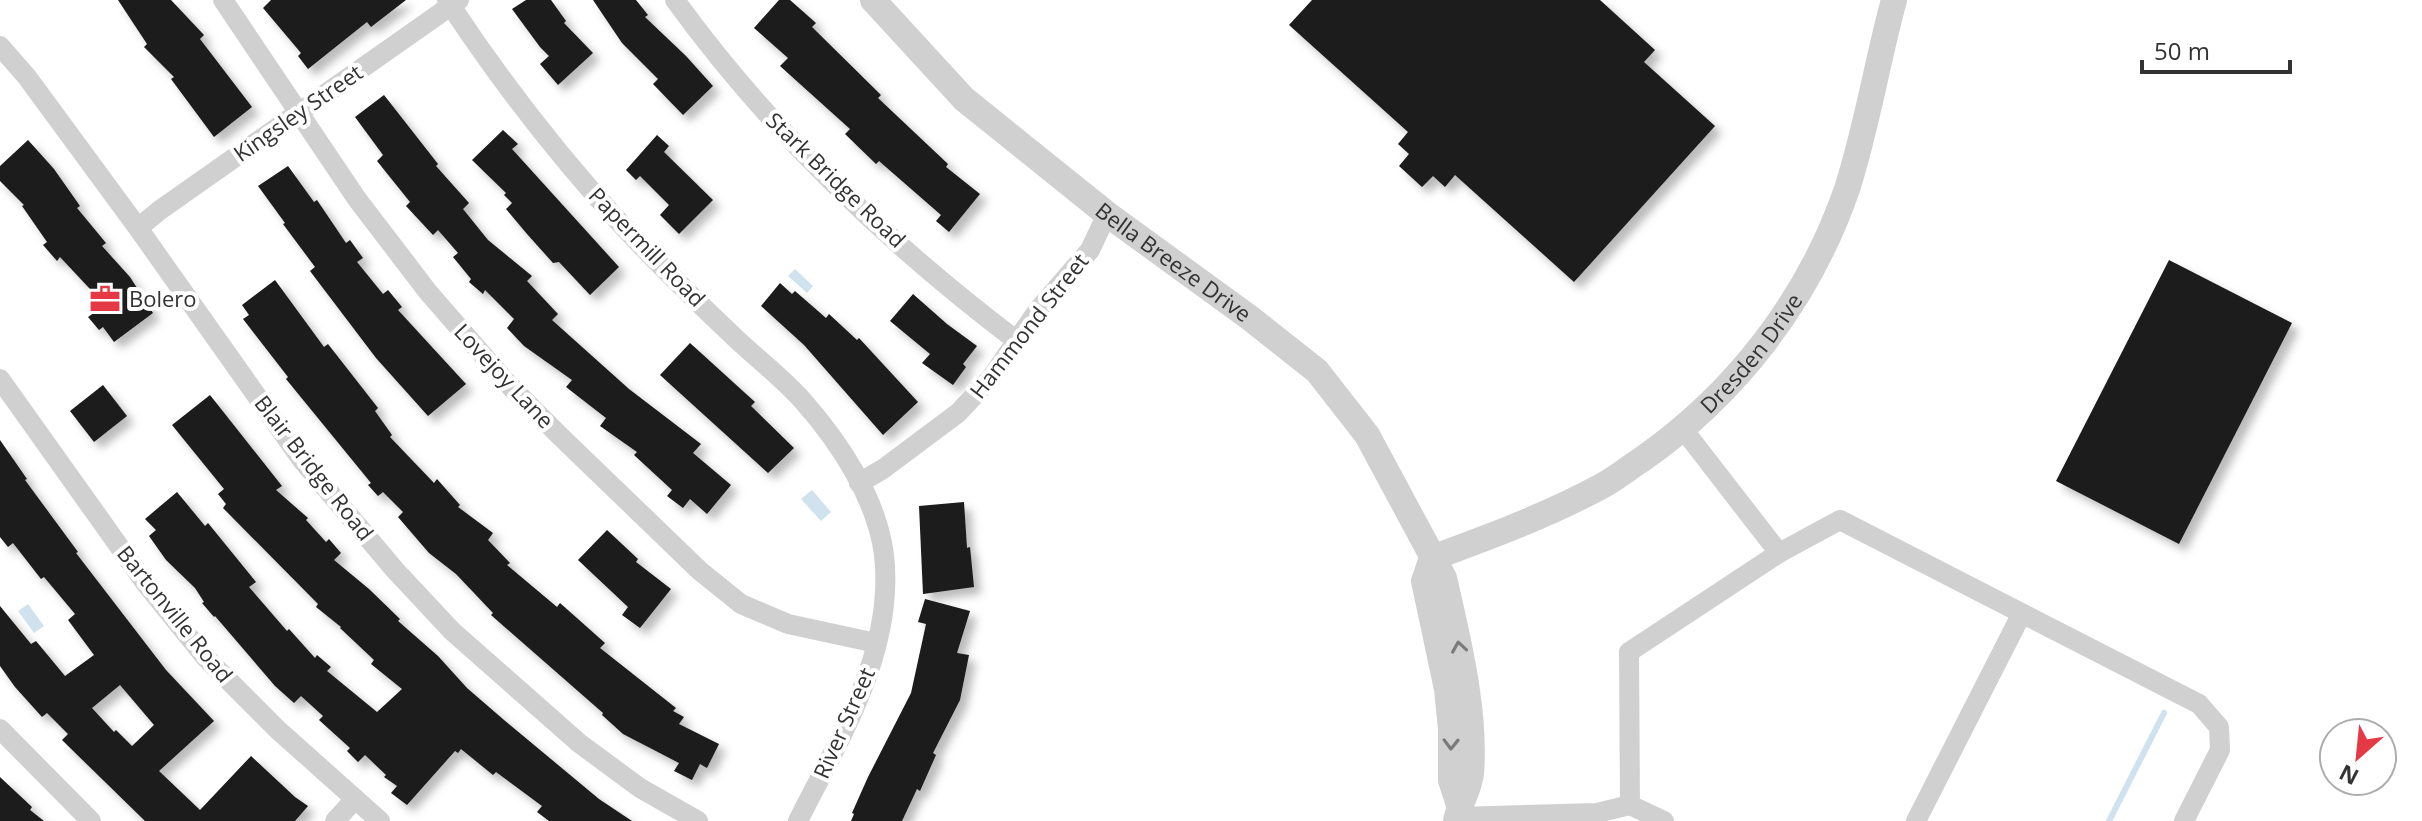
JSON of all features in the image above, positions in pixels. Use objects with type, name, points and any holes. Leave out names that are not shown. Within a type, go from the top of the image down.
[{"type":"street","name":"Lovejoy Lane","points":[[223,0],[357,199],[428,292],[509,385],[700,571],[741,604],[788,624],[876,643]]},
{"type":"street","name":"Stark Bridge Road","points":[[675,0],[768,116],[886,232],[1017,341]]},
{"type":"street","name":"Bella Breeze Drive","points":[[873,0],[964,99],[1107,214],[1317,371],[1367,435],[1432,558]]},
{"type":"street","name":"Dresden Drive","points":[[1432,558],[1549,513],[1603,486],[1683,429],[1757,353],[1776,329],[1815,264],[1832,228],[1850,178],[1894,0]]},
{"type":"street","name":"Kingsley Street","points":[[138,228],[452,2]]},
{"type":"street","name":"Papermill Road","points":[[452,2],[515,99],[621,225],[803,400],[842,451],[859,483]]},
{"type":"street","name":"Blair Bridge Road","points":[[0,46],[27,77],[138,228],[302,460],[395,570],[452,631],[579,743],[640,788],[698,821]]},
{"type":"street","name":"Hammond Street","points":[[859,483],[883,469],[958,413],[991,378],[1038,310],[1090,250],[1107,214]]},
{"type":"street","name":"Bartonville Road","points":[[0,379],[146,584],[206,658],[278,730],[380,821]]},
{"type":"street","points":[[1683,429],[1779,553]]},
{"type":"street","name":"River Street","points":[[798,821],[857,704],[872,662],[884,602],[884,554],[873,511],[859,483]]},
{"type":"street","points":[[1630,805],[1629,652],[1779,553],[1840,520],[2199,704],[2219,727],[2220,750],[2184,821]]},
{"type":"street","points":[[1432,558],[1424,581],[1447,689],[1451,780],[1457,814],[1597,813],[1630,805],[1664,821]]},
{"type":"street","points":[[1916,821],[2021,615]]},
{"type":"street","points":[[0,729],[91,821]]},
{"type":"street","points":[[335,821],[355,799]]},
{"type":"water","points":[[795,269],[813,286],[807,293],[788,276]]},
{"type":"water","points":[[812,490],[831,512],[821,521],[801,499]]},
{"type":"water","points":[[28,604],[44,626],[34,633],[18,611]]},
{"type":"building","points":[[118,0],[171,0],[204,35],[200,39],[252,107],[214,137],[171,79],[174,77],[144,47],[147,44]]},
{"type":"building","points":[[271,0],[406,0],[371,27],[367,22],[308,69],[298,56],[301,53],[263,8]]},
{"type":"building","points":[[526,0],[551,0],[566,21],[564,23],[593,53],[558,85],[540,64],[549,56],[512,9]]},
{"type":"building","points":[[593,0],[636,0],[648,15],[645,17],[713,86],[683,115],[653,84],[658,79],[622,43]]},
{"type":"building","points":[[779,0],[790,0],[816,23],[812,27],[881,95],[878,98],[948,164],[946,167],[980,194],[949,232],[936,221],[941,215],[879,161],[876,164],[845,134],[850,129],[780,66],[788,58],[754,28]]},
{"type":"building","points":[[1312,0],[1600,0],[1655,50],[1644,62],[1715,126],[1574,282],[1455,175],[1445,187],[1433,176],[1422,187],[1399,166],[1409,154],[1398,144],[1408,132],[1289,25]]},
{"type":"building","points":[[384,95],[438,164],[436,166],[469,203],[463,209],[488,240],[532,276],[527,281],[558,314],[552,320],[629,389],[701,444],[693,453],[731,485],[707,514],[690,499],[683,508],[667,496],[672,490],[634,455],[637,452],[600,426],[606,418],[566,387],[572,380],[524,346],[507,328],[514,319],[485,290],[483,294],[469,282],[471,279],[453,257],[458,253],[438,230],[433,235],[406,206],[410,202],[377,161],[383,155],[355,117]]},
{"type":"building","points":[[503,130],[518,144],[512,149],[619,267],[590,295],[559,262],[553,263],[527,234],[506,209],[512,203],[504,195],[506,193],[472,160]]},
{"type":"building","points":[[657,135],[669,146],[664,152],[713,200],[679,234],[660,215],[669,205],[640,176],[636,180],[626,170]]},
{"type":"building","points":[[28,140],[54,169],[80,206],[77,208],[106,243],[102,246],[130,277],[153,313],[114,342],[103,327],[99,330],[88,317],[105,305],[60,257],[57,261],[43,245],[47,242],[24,205],[0,181],[0,166]]},
{"type":"building","points":[[288,166],[314,202],[317,200],[346,243],[350,240],[363,258],[357,262],[383,294],[388,290],[402,307],[398,310],[466,384],[428,416],[376,358],[310,271],[315,267],[258,186]]},
{"type":"building","points":[[2169,260],[2292,323],[2179,544],[2056,481]]},
{"type":"building","points":[[275,280],[324,347],[328,344],[378,408],[375,411],[392,435],[390,437],[434,483],[437,479],[460,505],[458,507],[493,533],[488,540],[510,563],[507,565],[557,607],[560,603],[605,643],[600,648],[676,708],[673,711],[684,717],[679,724],[719,744],[707,768],[700,764],[692,780],[674,771],[679,763],[623,734],[491,615],[493,613],[456,574],[429,553],[398,517],[403,512],[383,492],[378,496],[368,485],[371,483],[286,379],[288,377],[243,319],[249,315],[242,305]]},
{"type":"building","points":[[780,283],[792,294],[795,291],[826,318],[829,314],[857,340],[859,338],[918,402],[883,435],[804,345],[761,306]]},
{"type":"building","points":[[913,294],[977,346],[963,364],[966,367],[953,385],[922,363],[930,354],[890,321]]},
{"type":"building","points":[[690,343],[755,402],[751,406],[794,448],[768,473],[660,375]]},
{"type":"building","points":[[103,385],[127,416],[94,442],[70,411]]},
{"type":"building","points":[[210,395],[282,486],[276,490],[308,518],[306,520],[326,542],[329,539],[341,553],[334,560],[369,589],[467,688],[599,799],[632,821],[549,821],[537,812],[542,806],[496,772],[493,775],[461,749],[458,753],[455,751],[407,805],[391,793],[397,786],[384,777],[386,775],[365,755],[358,762],[347,751],[350,748],[319,720],[323,716],[301,696],[294,703],[275,686],[202,603],[195,588],[166,560],[149,536],[156,530],[145,519],[177,492],[205,526],[208,523],[256,582],[249,587],[287,631],[289,629],[315,658],[317,655],[331,667],[327,671],[377,712],[402,689],[371,664],[374,660],[316,607],[318,604],[223,508],[226,504],[218,494],[224,489],[172,425]]},
{"type":"building","points":[[0,440],[76,553],[166,670],[214,721],[159,771],[200,810],[251,756],[308,806],[295,821],[145,821],[62,740],[68,734],[47,713],[42,717],[0,666],[0,606],[31,644],[36,641],[65,676],[94,655],[68,620],[75,614],[44,577],[41,579],[13,543],[8,547],[0,537]],"holes":[[[120,685],[154,725],[132,746],[92,708]]]},
{"type":"building","points":[[964,502],[974,587],[923,594],[919,506]]},
{"type":"building","points":[[607,530],[638,559],[636,562],[671,589],[640,628],[622,615],[628,607],[578,560]]},
{"type":"building","points":[[925,599],[970,611],[957,653],[969,655],[960,700],[933,753],[936,755],[920,791],[917,789],[902,821],[851,821],[868,777],[911,693],[926,624],[918,622]]},
{"type":"building","points":[[0,777],[32,807],[30,810],[44,821],[0,821]]},
{"type":"waterway","points":[[2109,821],[2164,713]]},
{"type":"place","name":"Bolero","points":[[105,299]]}]
